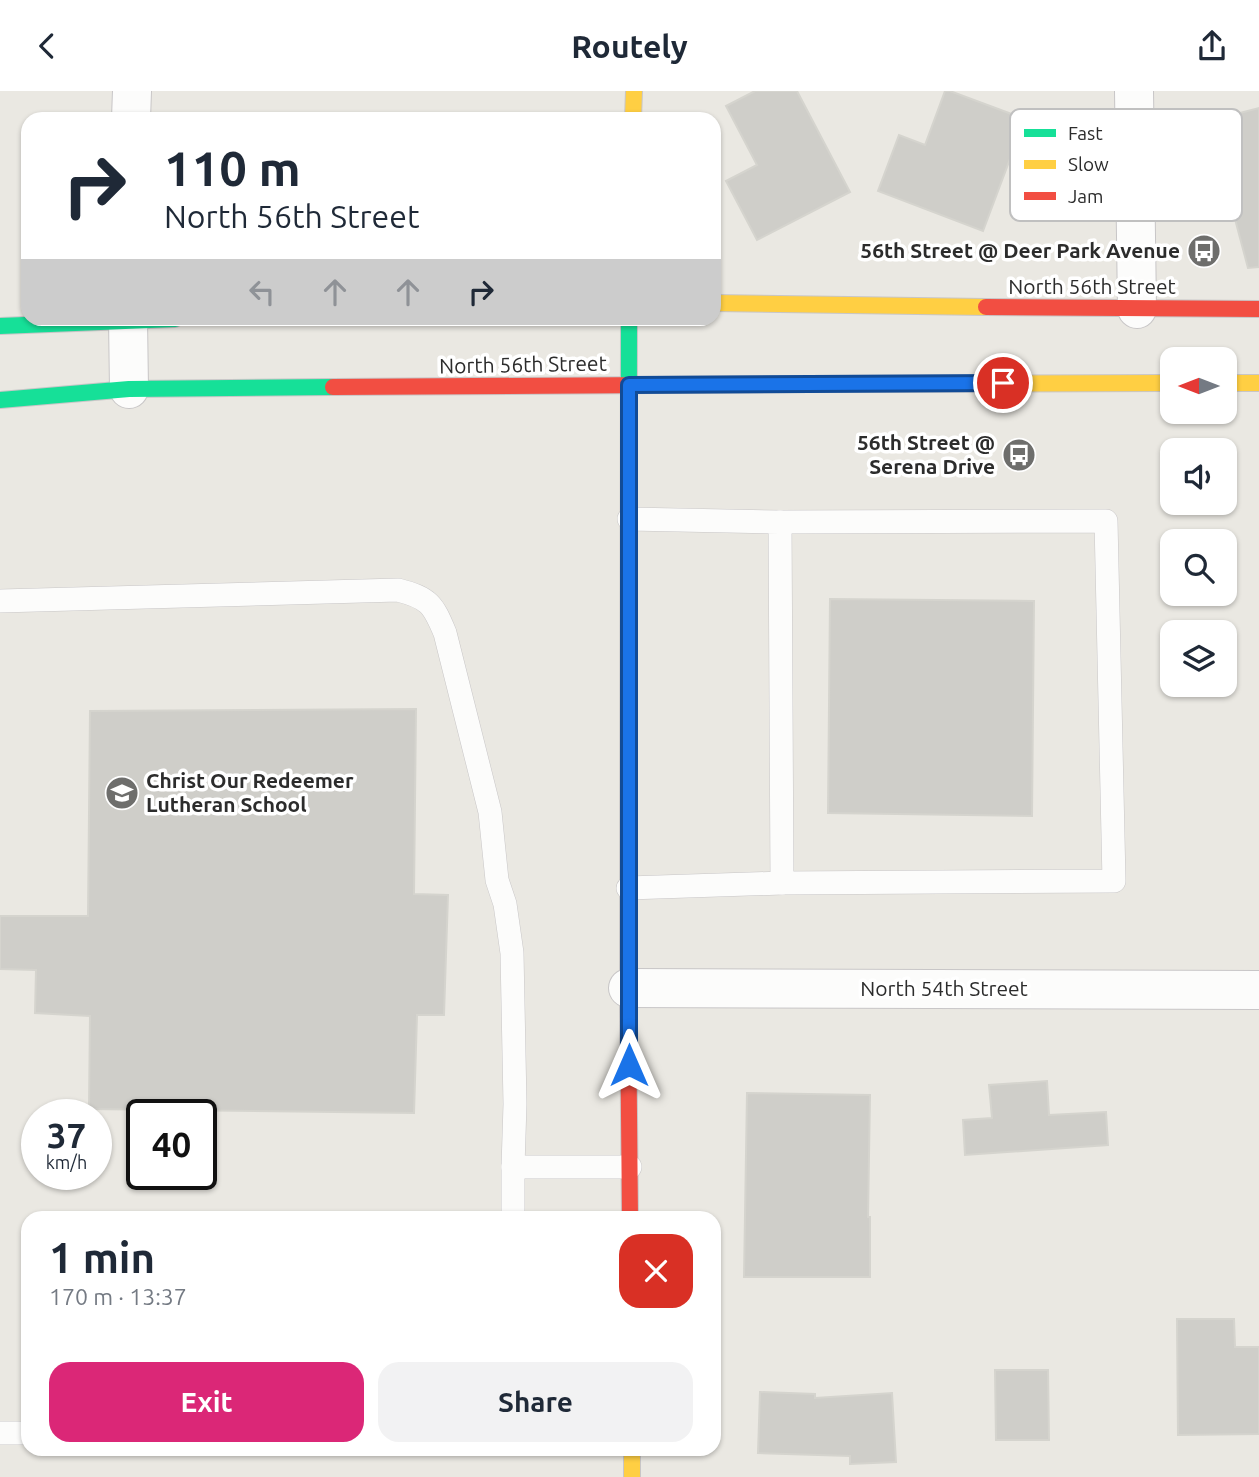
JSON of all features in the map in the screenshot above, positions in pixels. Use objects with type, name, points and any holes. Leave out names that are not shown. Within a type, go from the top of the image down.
[{"type":"main road","points":[[633,112],[634,91]]},
{"type":"main road","name":"North 56th Street","points":[[721,303],[1259,309]]},
{"type":"main road","points":[[0,326],[21,325]]},
{"type":"main road","points":[[629,326],[630,1211]]},
{"type":"main road","name":"North 56th Street","points":[[0,400],[129,389],[1160,383]]},
{"type":"main road","points":[[1237,383],[1259,383]]},
{"type":"main road","points":[[632,1456],[632,1477]]},
{"type":"street","points":[[131,112],[132,91]]},
{"type":"street","points":[[1134,91],[1134,109]]},
{"type":"street","points":[[1136,221],[1137,309]]},
{"type":"street","points":[[128,326],[129,389]]},
{"type":"street","name":"North 54th Street","points":[[628,988],[1259,990]]},
{"type":"lane","points":[[628,888],[782,883],[1114,881],[1106,521],[629,519]]},
{"type":"lane","points":[[780,521],[782,883]]},
{"type":"lane","points":[[0,601],[398,590],[418,595],[435,609],[446,633],[490,812],[497,880],[505,904],[512,953],[515,1104],[513,1211]]},
{"type":"lane","points":[[513,1167],[630,1167]]},
{"type":"lane","points":[[0,1433],[21,1433]]},
{"type":"building","points":[[755,91],[797,91],[850,192],[757,240],[726,181],[757,165],[726,106]]},
{"type":"building","points":[[945,91],[1010,113],[1010,159],[983,231],[878,191],[899,135],[925,145]]},
{"type":"building","points":[[1259,108],[1259,267],[1248,268],[1236,221],[1242,221],[1242,112]]},
{"type":"building","points":[[830,599],[1034,601],[1032,816],[828,813]]},
{"type":"building","points":[[416,709],[414,894],[448,895],[444,1015],[417,1015],[414,1113],[217,1111],[217,1099],[126,1099],[126,1109],[112,1109],[112,1099],[89,1099],[90,1016],[35,1013],[36,970],[0,969],[0,916],[88,916],[90,711]]},
{"type":"building","points":[[1047,1081],[1049,1115],[1106,1112],[1108,1145],[965,1155],[963,1120],[992,1118],[989,1085]]},
{"type":"building","points":[[747,1093],[870,1095],[870,1277],[744,1277]]},
{"type":"building","points":[[1177,1319],[1234,1319],[1235,1347],[1259,1347],[1259,1434],[1178,1435]]},
{"type":"building","points":[[995,1370],[1048,1370],[1049,1440],[996,1440]]},
{"type":"building","points":[[760,1392],[815,1394],[815,1398],[892,1393],[896,1462],[850,1464],[850,1456],[758,1453]]},
{"type":"traffic: fast","points":[[0,326],[21,325]]},
{"type":"traffic: fast","points":[[628,1011],[629,326]]},
{"type":"traffic: fast","points":[[0,400],[129,389],[333,387]]},
{"type":"traffic: slow","points":[[633,112],[634,91]]},
{"type":"traffic: slow","points":[[721,303],[986,307]]},
{"type":"traffic: slow","points":[[805,384],[1160,383]]},
{"type":"traffic: slow","points":[[1237,383],[1259,383]]},
{"type":"traffic: slow","points":[[632,1456],[632,1477]]},
{"type":"traffic: jam","points":[[986,307],[1259,309]]},
{"type":"traffic: jam","points":[[333,387],[805,384]]},
{"type":"traffic: jam","points":[[628,1011],[630,1211]]},
{"type":"place","name":"56th Street @ Deer Park Avenue","points":[[1204,251]]},
{"type":"place","name":"56th Street @ Serena Drive","points":[[1019,455]]},
{"type":"place","name":"Christ Our Redeemer Lutheran School","points":[[122,793]]},
{"type":"route","points":[[629,1065],[629,385],[1003,383]]}]
